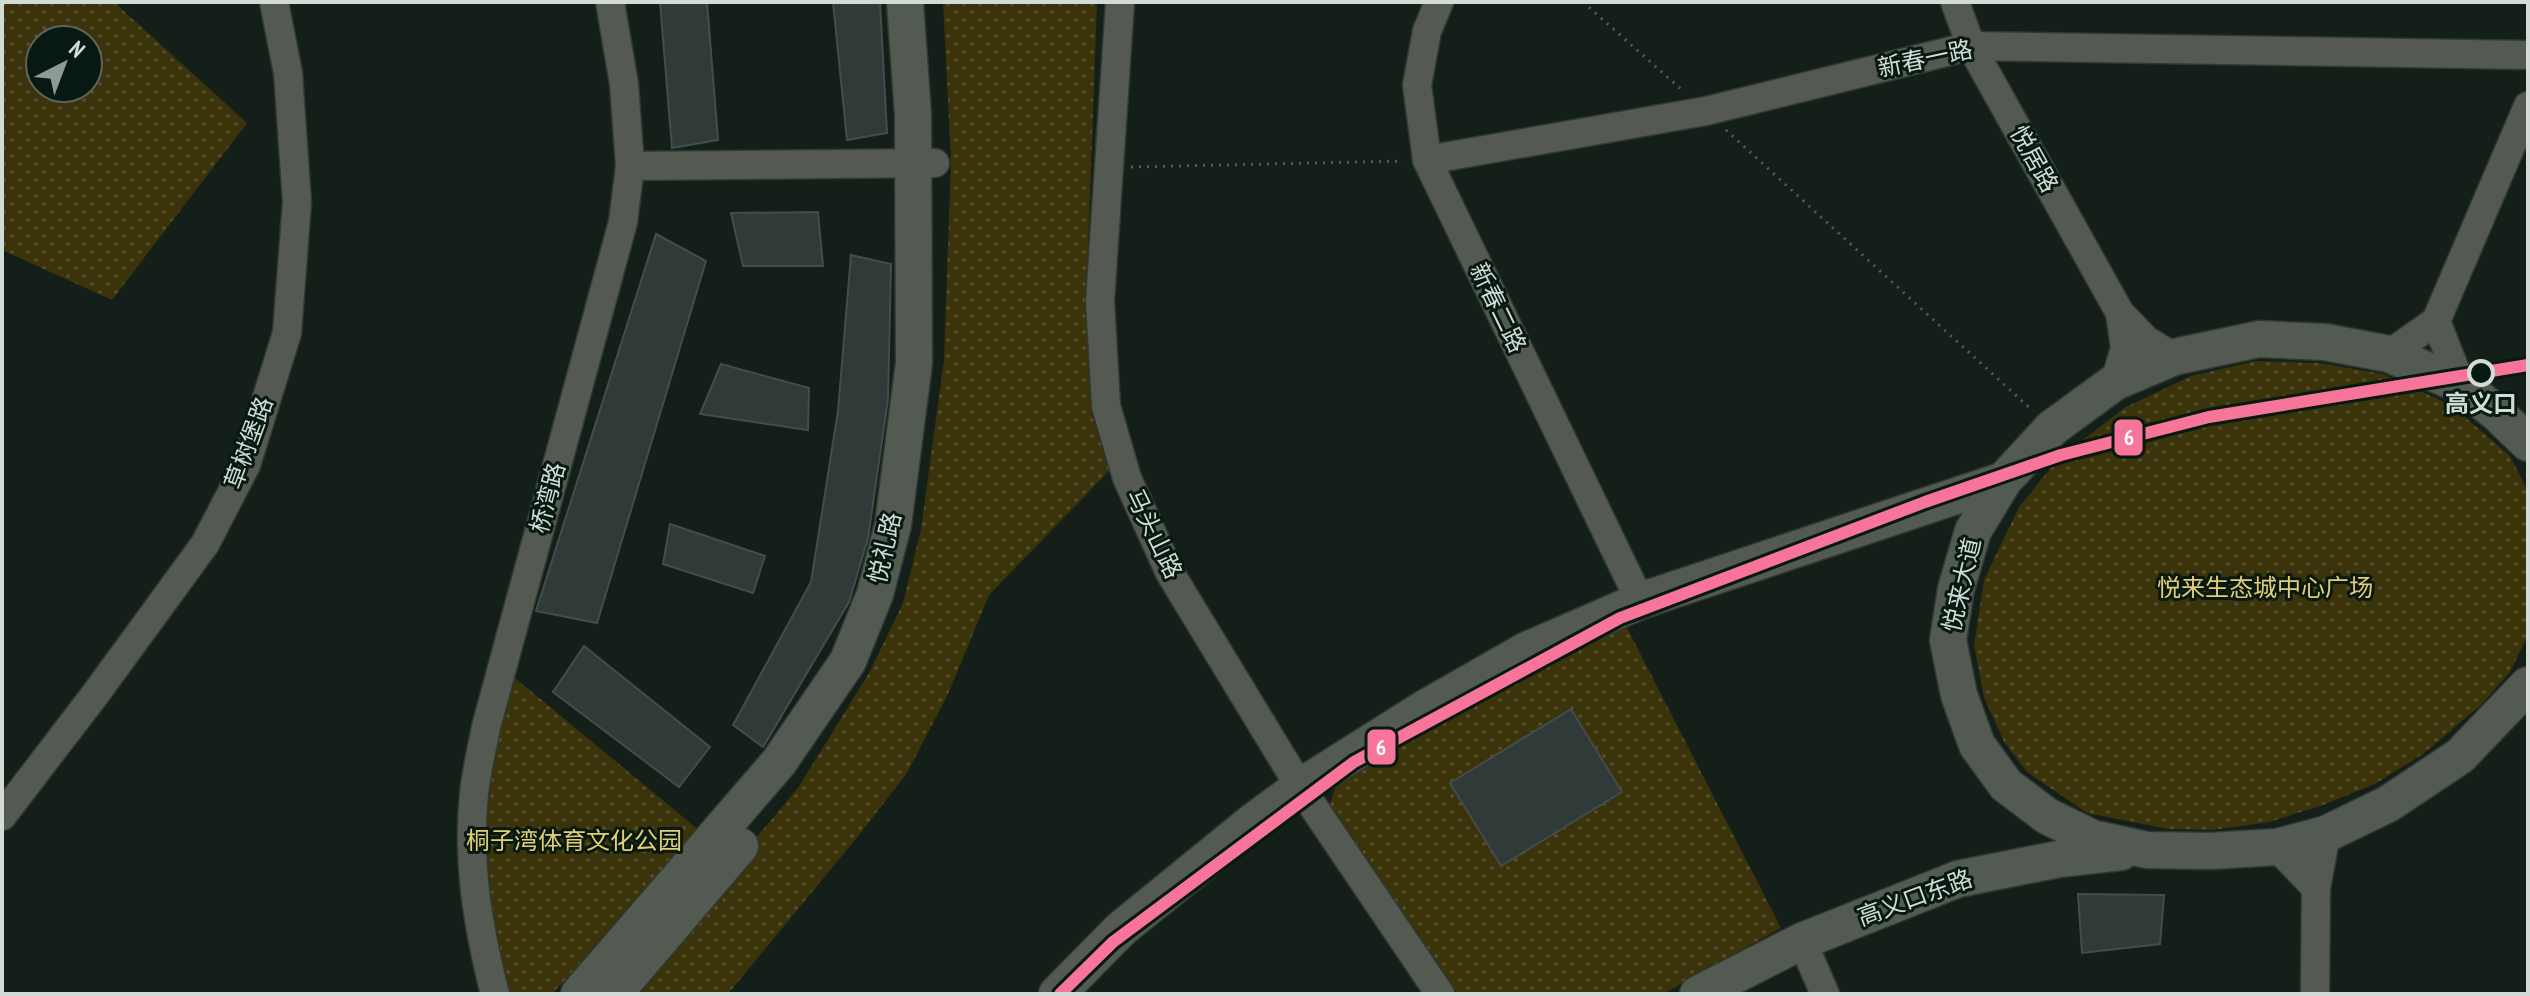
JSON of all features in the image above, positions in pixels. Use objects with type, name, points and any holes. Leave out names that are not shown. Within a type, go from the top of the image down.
[{"type":"main road","name":"悦礼路","points":[[614,994],[793,782],[863,672],[897,598],[914,528],[935,365],[924,163],[913,115],[905,2]]},
{"type":"main road","name":"悦礼路","points":[[579,994],[779,762],[848,661],[875,594],[893,525],[914,363],[924,163],[927,2]]},
{"type":"main road","name":"悦来大道","points":[[2528,443],[2461,385],[2389,354],[2325,342],[2259,339],[2174,357],[2115,382],[2052,428],[2004,480],[1973,531],[1956,589],[1948,640],[1959,695],[1977,745],[2006,785],[2047,816],[2092,838],[2147,850],[2210,851],[2277,847],[2326,834],[2388,804],[2460,756],[2528,685]]},
{"type":"main road","points":[[2497,413],[2528,461]]},
{"type":"main road","points":[[1057,994],[1121,929],[1300,787],[1422,710],[1527,650],[1640,601],[2004,480]]},
{"type":"main road","name":"高义口东路","points":[[1698,994],[1802,941],[1958,879],[2059,859],[2147,850]]},
{"type":"street","name":"草树堡路","points":[[2,816],[205,544],[246,465],[287,333],[297,202],[288,73],[274,2]]},
{"type":"street","name":"桥湾路","points":[[495,994],[478,926],[472,854],[474,793],[486,727],[623,222],[630,166],[624,84],[610,2]]},
{"type":"street","name":"马头山路","points":[[1120,2],[1100,301],[1106,406],[1127,478],[1170,573],[1300,787],[1440,994]]},
{"type":"street","name":"新春二路","points":[[1439,2],[1427,31],[1417,85],[1427,160],[1640,601]]},
{"type":"street","name":"悦居路","points":[[1955,2],[1971,46],[2120,313]]},
{"type":"street","name":"新春一路","points":[[1427,160],[1706,111],[1971,46],[2528,55]]},
{"type":"street","points":[[2389,354],[2436,321],[2528,106]]},
{"type":"street","points":[[630,166],[924,163]]},
{"type":"street","points":[[2120,313],[2146,340],[2174,357]]},
{"type":"street","points":[[2115,382],[2125,348],[2120,313]]},
{"type":"street","points":[[2436,321],[2461,385]]},
{"type":"street","points":[[2315,994],[2316,888],[2326,834]]},
{"type":"street","points":[[2277,847],[2316,888]]},
{"type":"street","points":[[1802,941],[1825,994]]},
{"type":"path","points":[[1583,2],[2052,428]]},
{"type":"path","points":[[1109,168],[1427,160]]},
{"type":"green space","points":[[2,2],[114,2],[247,123],[112,300],[2,250]]},
{"type":"green space","points":[[943,2],[1097,2],[1086,306],[1091,411],[1109,471],[989,595],[949,692],[907,773],[728,994],[639,994],[660,952],[798,788],[869,673],[903,603],[921,529],[944,360],[951,161]]},
{"type":"green space","name":"悦来生态城中心广场","points":[[2256,361],[2319,363],[2383,374],[2451,405],[2510,456],[2528,491],[2528,635],[2510,672],[2481,705],[2423,754],[2375,784],[2323,805],[2270,822],[2212,830],[2168,829],[2087,813],[2027,772],[2004,742],[1984,697],[1974,645],[1984,580],[2019,507],[2059,458],[2126,407],[2191,376]]},
{"type":"green space","points":[[1625,624],[1781,928],[1663,994],[1457,994],[1330,805],[1337,781],[1533,662]]},
{"type":"green space","name":"桐子湾体育文化公园","points":[[509,673],[706,836],[636,904],[552,994],[510,993],[492,922],[486,859],[489,797]]},
{"type":"building","points":[[660,2],[707,2],[718,140],[672,148]]},
{"type":"building","points":[[833,2],[880,2],[887,133],[847,140]]},
{"type":"building","points":[[818,212],[823,266],[743,266],[731,213]]},
{"type":"building","points":[[656,234],[706,261],[597,623],[536,611]]},
{"type":"building","points":[[851,255],[891,264],[888,399],[868,538],[849,602],[763,747],[733,725],[811,582],[838,411]]},
{"type":"building","points":[[721,364],[809,388],[808,430],[700,414]]},
{"type":"building","points":[[670,524],[765,556],[753,593],[663,564]]},
{"type":"building","points":[[584,646],[710,747],[679,787],[553,692]]},
{"type":"building","points":[[1571,709],[1622,792],[1501,866],[1450,783]]},
{"type":"building","points":[[2078,894],[2164,895],[2160,944],[2082,953]]},
{"type":"transit line","name":"6","points":[[1060,994],[1113,942],[1354,762],[1620,618],[1925,502],[2061,455],[2209,417],[2528,365]]},
{"type":"place","name":"高义口","points":[[2481,373]]}]
